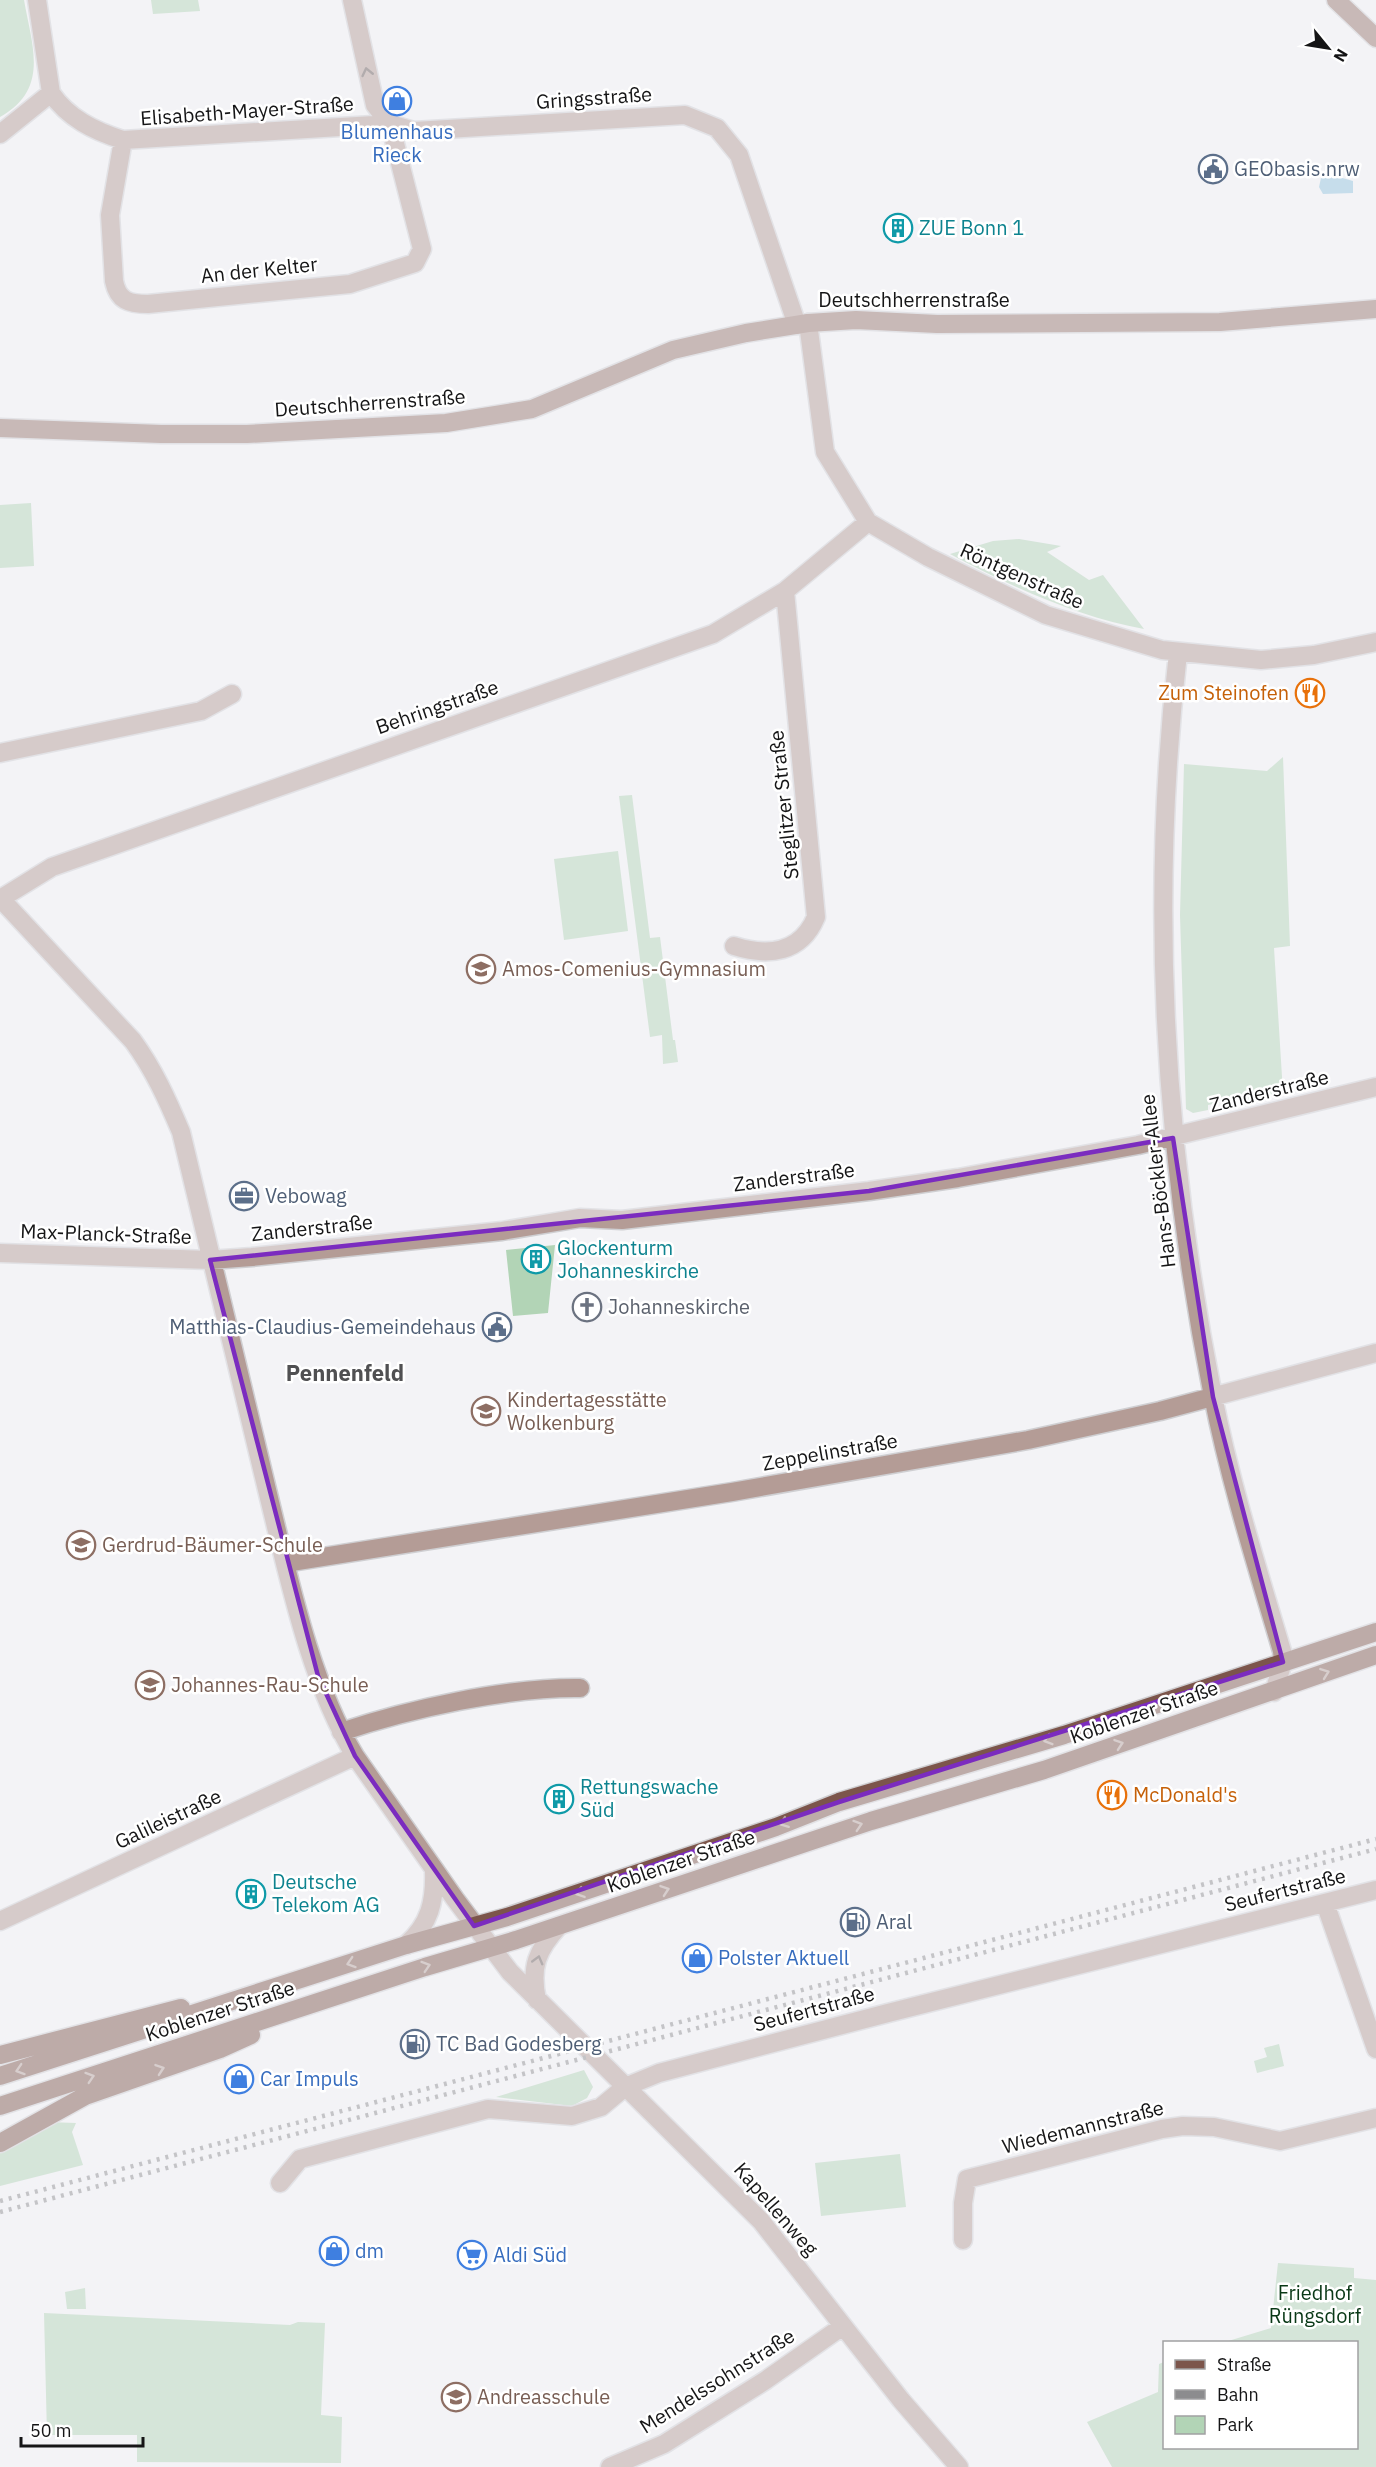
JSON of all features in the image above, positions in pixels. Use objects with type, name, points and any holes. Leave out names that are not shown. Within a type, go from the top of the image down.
[{"type":"main road","name":"Koblenzer Straße","points":[[0,2076],[406,1945],[507,1917],[753,1834],[839,1802],[1064,1735],[1376,1632]]},
{"type":"main road","name":"Koblenzer Straße","points":[[0,2106],[559,1926],[860,1824],[1044,1770],[1376,1655]]},
{"type":"main road","points":[[0,2144],[85,2096],[220,2049],[311,2005]]},
{"type":"main road","points":[[0,2055],[171,2009],[194,2006],[216,2008]]},
{"type":"street","points":[[0,134],[51,93],[37,0]]},
{"type":"street","points":[[352,0],[375,105],[390,124]]},
{"type":"street","points":[[1336,0],[1376,38]]},
{"type":"street","name":"Elisabeth-Mayer-Straße","points":[[51,93],[62,110],[99,132],[123,140],[390,124]]},
{"type":"street","name":"Gringsstraße","points":[[390,124],[414,131],[685,114],[717,128],[739,155],[803,324]]},
{"type":"street","name":"An der Kelter","points":[[123,140],[110,215],[114,281],[116,291],[122,299],[131,304],[148,304],[350,284],[415,263],[422,249],[390,124]]},
{"type":"street","name":"Deutschherrenstraße","points":[[0,428],[161,434],[247,434],[446,423],[532,409],[673,350],[803,324],[856,320],[937,324],[1220,322],[1376,309]]},
{"type":"street","name":"Röntgenstraße","points":[[803,324],[825,452],[868,522],[928,557],[1046,615],[1178,653],[1261,660],[1314,655],[1376,642]]},
{"type":"street","name":"Behringstraße","points":[[0,898],[52,867],[713,634],[785,591],[868,522]]},
{"type":"street","name":"Steglitzer Straße","points":[[734,946],[758,952],[793,946],[806,935],[816,916],[785,591]]},
{"type":"street","name":"Hans-Böckler-Allee","points":[[1178,653],[1164,808],[1161,931],[1173,1138],[1179,1196],[1213,1397],[1283,1662]]},
{"type":"street","points":[[0,753],[201,711],[232,694]]},
{"type":"street","name":"Kapellenweg","points":[[0,898],[133,1041],[151,1066],[181,1132],[210,1260],[285,1563],[318,1676],[341,1732],[355,1756],[490,1948],[537,2000],[760,2220],[901,2400],[959,2467]]},
{"type":"street","name":"Zanderstraße","points":[[210,1260],[502,1231],[580,1218],[634,1219],[958,1178],[1173,1138],[1376,1087]]},
{"type":"street","name":"Max-Planck-Straße","points":[[0,1253],[210,1260]]},
{"type":"street","name":"Zeppelinstraße","points":[[285,1563],[721,1494],[1028,1440],[1213,1397],[1376,1353]]},
{"type":"street","points":[[1274,1692],[1283,1662]]},
{"type":"street","points":[[341,1732],[463,1701],[558,1688],[580,1688]]},
{"type":"street","name":"Galileistraße","points":[[0,1921],[355,1756]]},
{"type":"street","points":[[406,1945],[417,1935],[431,1912],[435,1892],[434,1871]]},
{"type":"street","name":"Seufertstraße","points":[[280,2183],[300,2159],[488,2109],[572,2116],[601,2107],[625,2087],[659,2073],[1376,1890]]},
{"type":"street","points":[[1325,1903],[1376,2049]]},
{"type":"street","points":[[537,2000],[534,1983],[537,1959],[543,1944],[559,1926]]},
{"type":"street","name":"Wiedemannstraße","points":[[963,2240],[963,2203],[967,2179],[1162,2129],[1183,2126],[1214,2127],[1280,2141],[1376,2118]]},
{"type":"street","name":"Mendelssohnstraße","points":[[610,2467],[664,2444],[766,2380],[843,2326]]},
{"type":"highlighted area","points":[[1173,1138],[1213,1397],[1283,1662],[839,1802],[474,1926],[355,1756],[318,1676],[210,1260],[869,1191]]},
{"type":"green space","points":[[0,0],[24,0],[34,65],[32,80],[26,93],[16,106],[0,117]]},
{"type":"green space","points":[[151,0],[198,0],[200,11],[153,14]]},
{"type":"green space","points":[[31,503],[34,566],[0,568],[0,505]]},
{"type":"green space","points":[[1019,539],[1061,546],[1047,552],[1089,580],[1103,575],[1144,629],[1095,617],[1044,599],[950,554],[993,541]]},
{"type":"green space","points":[[1283,757],[1290,946],[1274,948],[1283,1093],[1228,1105],[1227,1101],[1208,1105],[1208,1110],[1193,1113],[1186,1109],[1180,915],[1184,764],[1267,771]]},
{"type":"green space","points":[[632,795],[650,938],[660,937],[673,1040],[675,1040],[678,1062],[663,1064],[662,1035],[650,1037],[619,796]]},
{"type":"green space","points":[[618,851],[628,931],[564,940],[554,859]]},
{"type":"green space","points":[[555,1245],[548,1313],[513,1316],[506,1250]]},
{"type":"green space","points":[[1279,2044],[1284,2066],[1257,2073],[1254,2061],[1267,2057],[1264,2048]]},
{"type":"green space","points":[[584,2070],[593,2087],[587,2098],[572,2106],[496,2097]]},
{"type":"green space","points":[[47,2122],[76,2123],[72,2132],[83,2165],[0,2186],[0,2150]]},
{"type":"green space","points":[[900,2154],[906,2207],[821,2216],[815,2163]]},
{"type":"green space","name":"Friedhof Rüngsdorf","points":[[1278,2263],[1354,2268],[1354,2278],[1376,2280],[1376,2467],[1112,2467],[1087,2422],[1158,2392],[1159,2364],[1163,2362],[1163,2449],[1358,2449],[1358,2341],[1228,2341],[1271,2328]]},
{"type":"green space","points":[[85,2288],[86,2309],[67,2309],[65,2292]]},
{"type":"green space","points":[[44,2313],[290,2325],[298,2322],[325,2323],[321,2415],[342,2417],[341,2463],[137,2462],[137,2435],[47,2435]]},
{"type":"water","points":[[1339,177],[1353,181],[1353,193],[1323,194],[1319,187],[1321,178]]},
{"type":"railway","points":[[0,2201],[1376,1839]]},
{"type":"railway","points":[[0,2212],[1376,1849]]},
{"type":"place","name":"Blumenhaus Rieck","points":[[397,101]]},
{"type":"place","name":"GEObasis.nrw","points":[[1213,169]]},
{"type":"place","name":"ZUE Bonn 1","points":[[898,228]]},
{"type":"place","name":"Zum Steinofen","points":[[1310,693]]},
{"type":"place","name":"Amos-Comenius-Gymnasium","points":[[481,969]]},
{"type":"place","name":"Vebowag","points":[[244,1196]]},
{"type":"place","name":"Glockenturm Johanneskirche","points":[[536,1259]]},
{"type":"place","name":"Johanneskirche","points":[[587,1307]]},
{"type":"place","name":"Matthias-Claudius-Gemeindehaus","points":[[497,1327]]},
{"type":"place","name":"Kindertagesstätte Wolkenburg","points":[[486,1411]]},
{"type":"place","name":"Gerdrud-Bäumer-Schule","points":[[81,1545]]},
{"type":"place","name":"Johannes-Rau-Schule","points":[[150,1685]]},
{"type":"place","name":"McDonald's","points":[[1112,1795]]},
{"type":"place","name":"Rettungswache Süd","points":[[559,1799]]},
{"type":"place","name":"Deutsche Telekom AG","points":[[251,1894]]},
{"type":"place","name":"Aral","points":[[855,1922]]},
{"type":"place","name":"Polster Aktuell","points":[[697,1958]]},
{"type":"place","name":"TC Bad Godesberg","points":[[415,2044]]},
{"type":"place","name":"Car Impuls","points":[[239,2079]]},
{"type":"place","name":"dm","points":[[334,2251]]},
{"type":"place","name":"Aldi Süd","points":[[472,2255]]},
{"type":"place","name":"Andreasschule","points":[[456,2397]]},
{"type":"district","name":"Pennenfeld","points":[[345,1373]]}]
